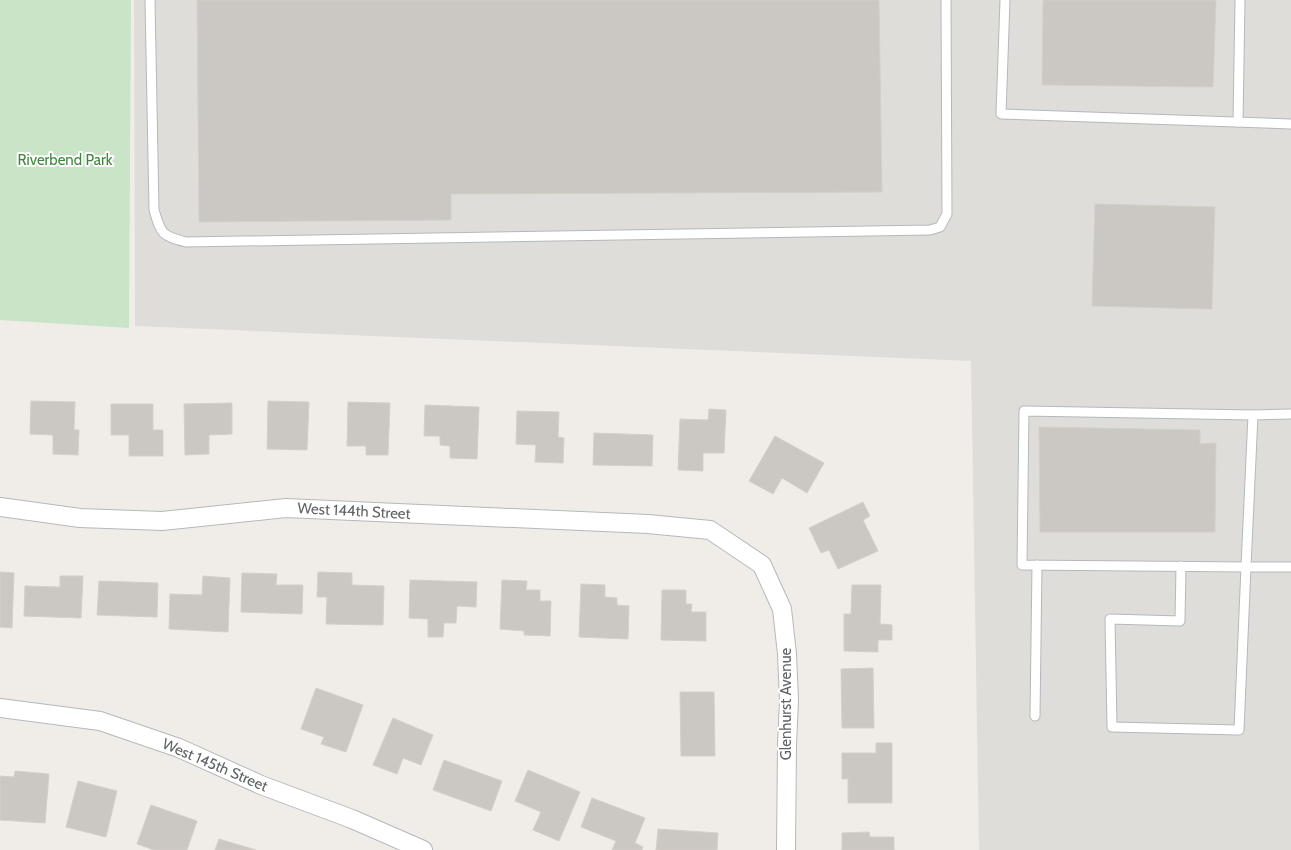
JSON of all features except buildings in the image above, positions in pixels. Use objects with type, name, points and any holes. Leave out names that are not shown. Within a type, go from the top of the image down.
[{"type":"street","name":"West 144th Street","points":[[0,507],[89,519],[162,521],[286,508],[648,524],[710,530]]},
{"type":"street","name":"Glenhurst Avenue","points":[[710,530],[762,565],[782,609],[788,654],[789,700],[786,850]]},
{"type":"street","name":"West 145th Street","points":[[0,708],[100,721],[179,748],[261,784],[352,819],[423,850]]},
{"type":"lane","points":[[150,0],[154,210],[159,229],[168,238],[186,242],[930,230],[940,227],[947,214],[946,0]]},
{"type":"lane","points":[[1005,0],[1001,114],[1291,124]]},
{"type":"lane","points":[[1238,122],[1240,0]]},
{"type":"lane","points":[[1291,414],[1024,411],[1022,565],[1291,567]]},
{"type":"lane","points":[[1181,566],[1180,621],[1110,619],[1112,728],[1239,730],[1253,415]]},
{"type":"lane","points":[[1035,716],[1037,565]]},
{"type":"shaded area","points":[[134,0],[1291,0],[1291,850],[979,850],[971,361],[135,326]]},
{"type":"green space","name":"Riverbend Park","points":[[0,0],[131,0],[129,328],[0,320]]}]
